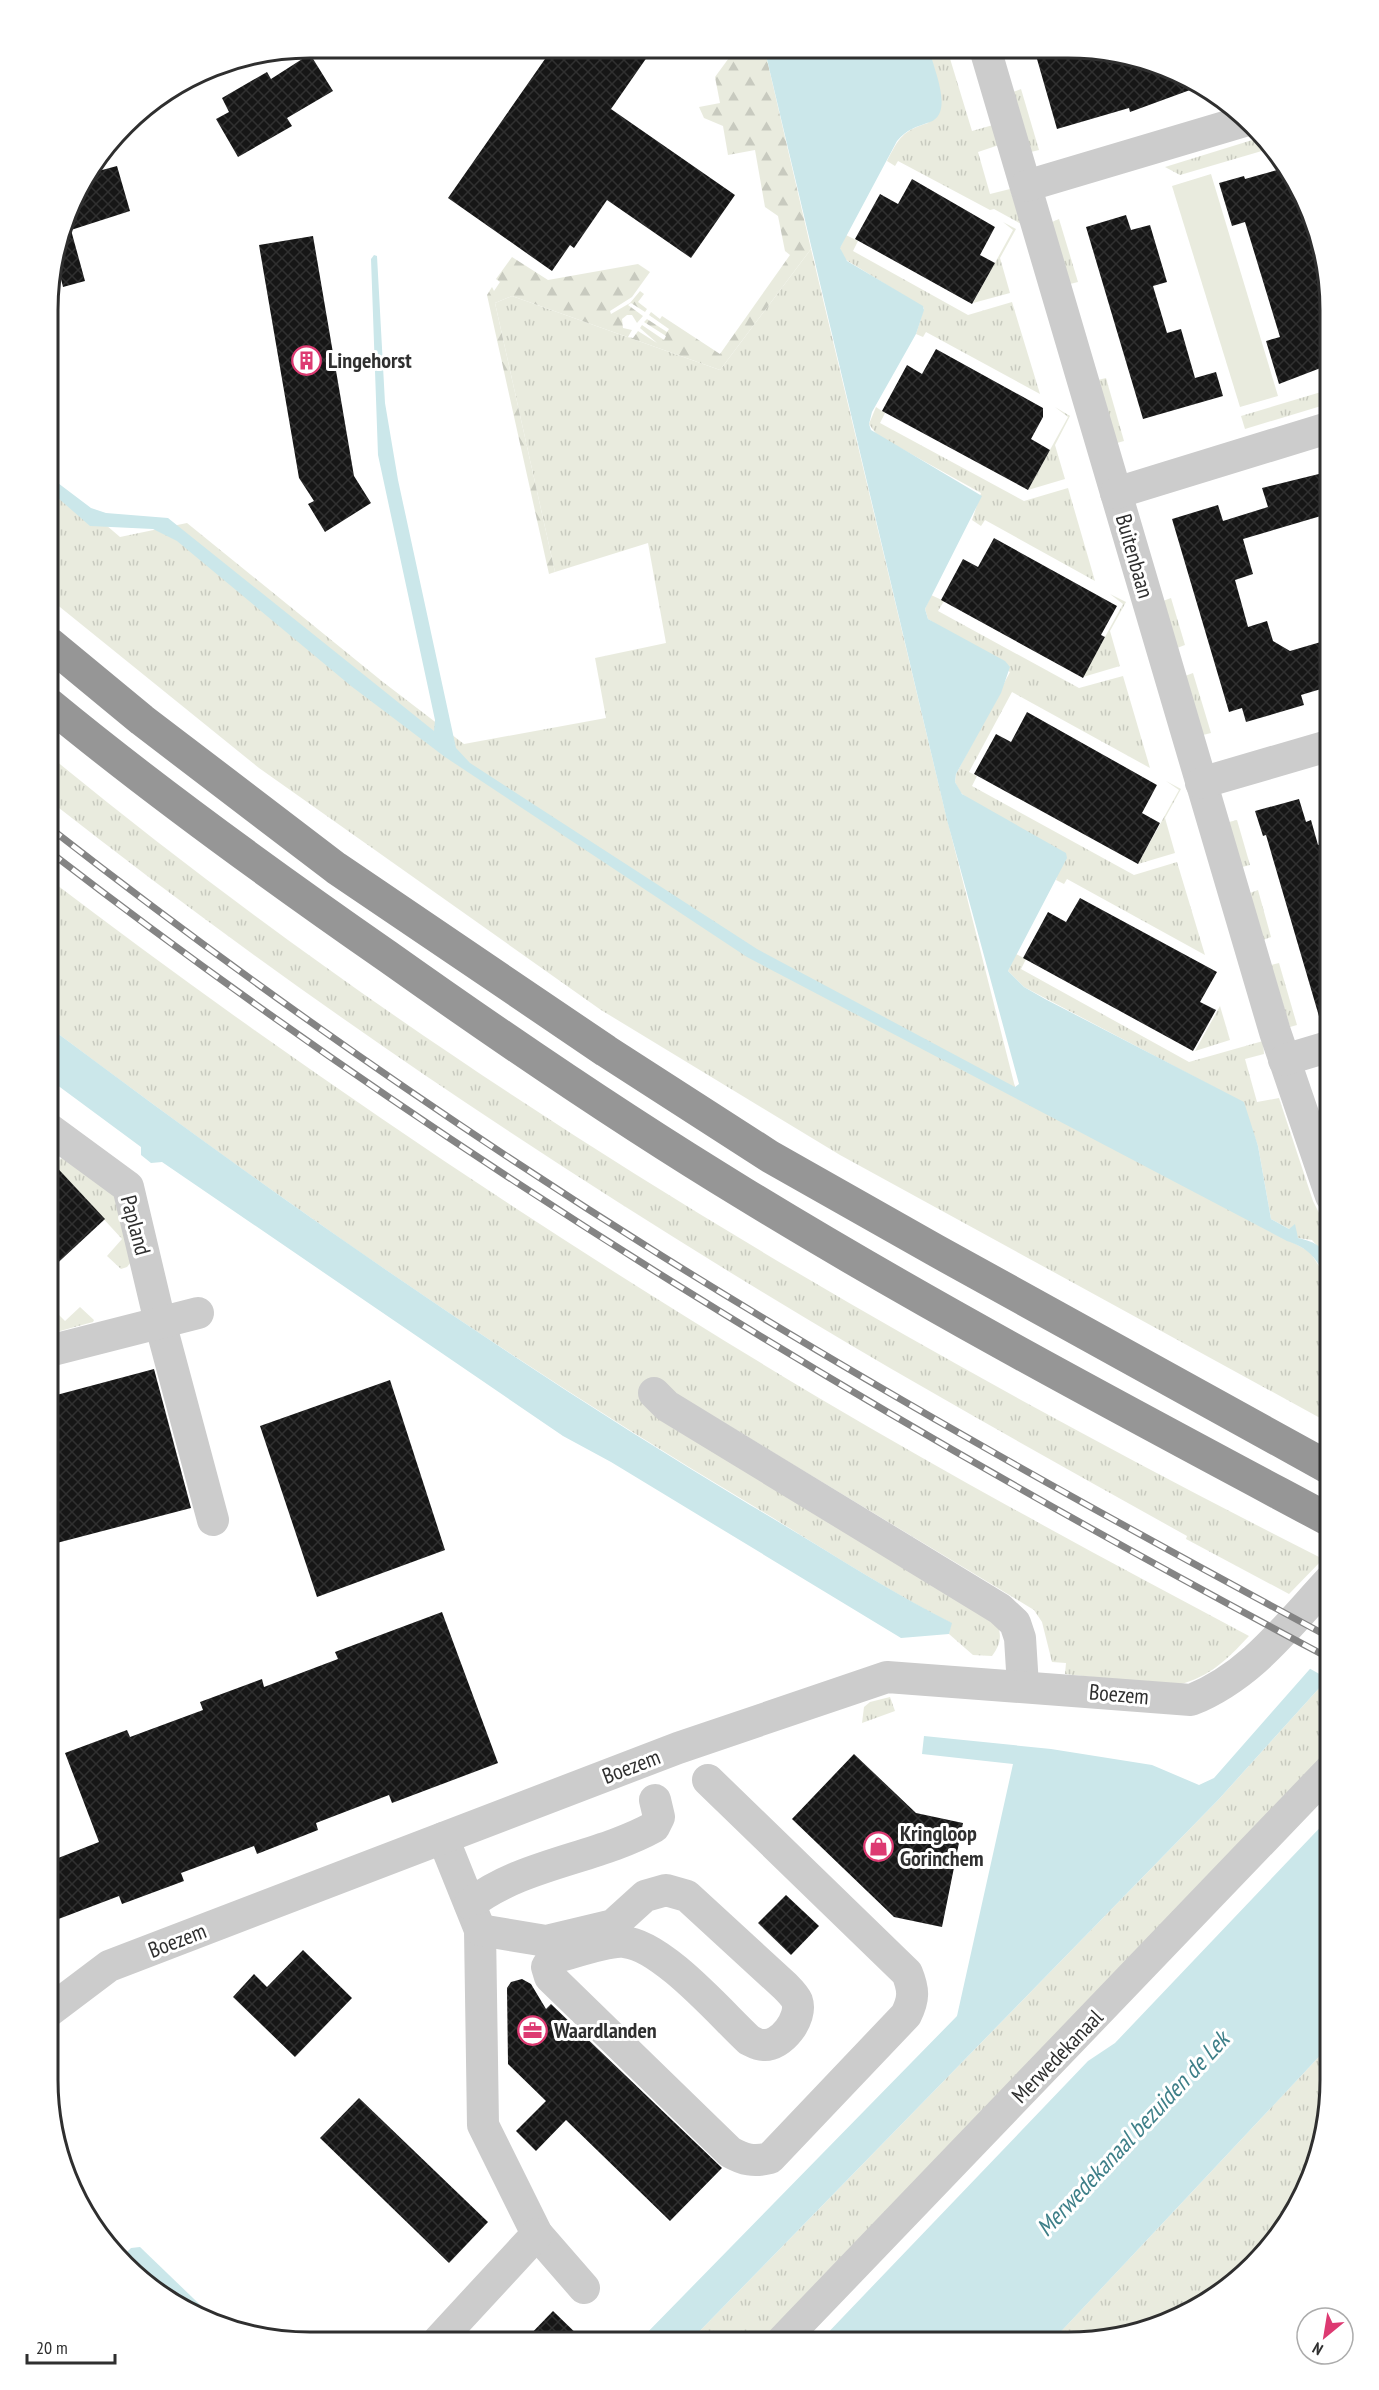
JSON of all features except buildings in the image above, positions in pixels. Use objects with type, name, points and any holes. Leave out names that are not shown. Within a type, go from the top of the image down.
[{"type":"highway","points":[[58,651],[142,720],[336,868],[606,1051],[780,1162],[1320,1463]]},
{"type":"highway","points":[[58,712],[115,759],[306,900],[569,1085],[745,1194],[915,1293],[1317,1513]]},
{"type":"street","name":"Buitenbaan","points":[[988,58],[1284,1060],[1320,1164]]},
{"type":"street","points":[[1026,186],[1237,123]]},
{"type":"street","points":[[1116,493],[1320,430]]},
{"type":"street","points":[[1201,783],[1320,748]]},
{"type":"street","points":[[1284,1060],[1320,1049]]},
{"type":"street","name":"Papland","points":[[58,1136],[128,1187],[160,1322],[213,1520]]},
{"type":"street","points":[[58,1349],[198,1312]]},
{"type":"street","points":[[654,1393],[667,1406],[1000,1609],[1015,1623],[1020,1638],[1023,1686]]},
{"type":"street","name":"Boezem","points":[[58,2005],[110,1966],[678,1748],[888,1677],[1191,1700],[1217,1689],[1243,1672],[1320,1591]]},
{"type":"street","name":"Merwedekanaal","points":[[791,2332],[1320,1779]]},
{"type":"street","points":[[475,1917],[546,1941],[612,1925],[645,1896],[666,1890],[687,1896],[785,1986],[797,2001],[798,2014],[789,2030],[776,2042],[763,2045],[749,2040],[663,1959],[643,1947],[623,1941],[553,1958],[547,1966],[550,1977],[730,2152],[742,2159],[756,2162],[770,2158],[906,2015],[912,2002],[913,1989],[907,1973],[708,1780]]},
{"type":"street","points":[[475,1917],[486,1892],[522,1876],[654,1827],[659,1817],[655,1800]]},
{"type":"street","points":[[443,1838],[475,1917],[483,2125],[537,2234],[584,2288]]},
{"type":"street","points":[[446,2332],[537,2234]]},
{"type":"green space","points":[[729,58],[767,58],[811,249],[720,370],[512,296],[495,303],[555,572],[549,574],[487,295],[492,287],[494,291],[500,282],[496,279],[512,257],[548,280],[638,264],[650,272],[632,297],[610,311],[611,314],[630,303],[640,291],[644,294],[638,302],[647,309],[645,312],[631,303],[628,305],[643,316],[637,323],[632,315],[627,315],[622,319],[623,328],[632,330],[628,337],[633,338],[638,331],[657,343],[640,328],[642,325],[664,340],[666,336],[644,322],[647,319],[667,332],[669,329],[649,315],[651,312],[660,319],[662,316],[720,354],[790,255],[785,251],[778,216],[765,207],[755,150],[728,155],[723,126],[704,118],[699,107],[720,103],[715,77]]},
{"type":"green space","points":[[931,58],[950,58],[972,131],[993,125],[999,145],[978,152],[990,194],[1010,189],[1021,224],[898,161],[895,166],[887,161],[902,136],[928,123],[941,98]]},
{"type":"green space","points":[[1021,89],[1039,150],[1031,152],[1013,92]]},
{"type":"green space","points":[[1254,140],[1263,151],[1180,175],[1165,167]]},
{"type":"green space","points":[[1211,174],[1278,396],[1240,407],[1172,186]]},
{"type":"green space","points":[[1059,219],[1078,282],[1070,284],[1052,222]]},
{"type":"green space","points":[[1003,222],[1016,229],[1000,258],[1010,293],[973,303],[1013,230]]},
{"type":"green space","points":[[846,235],[858,241],[853,251],[968,315],[1012,302],[1040,394],[926,332],[923,337],[916,334],[924,308],[843,258],[840,248]]},
{"type":"green space","points":[[811,249],[944,807],[1015,1087],[1310,1252],[1320,1268],[1320,1418],[840,1155],[601,1010],[259,768],[58,605],[58,484],[120,537],[187,523],[383,682],[464,744],[606,718],[595,658],[666,643],[648,543],[555,572],[495,303],[512,296],[720,370]]},
{"type":"green space","points":[[1106,378],[1124,441],[1117,443],[1098,380]]},
{"type":"green space","points":[[1320,392],[1320,406],[1245,429],[1241,416]]},
{"type":"green space","points":[[876,407],[885,413],[880,423],[1024,501],[1068,488],[1095,581],[985,520],[981,526],[972,520],[981,493],[877,435],[869,424]]},
{"type":"green space","points":[[1055,407],[1070,416],[1055,445],[1065,479],[1028,490],[1068,417]]},
{"type":"green space","points":[[1110,594],[1126,602],[1110,631],[1120,666],[1083,677],[1123,604]]},
{"type":"green space","points":[[931,595],[944,601],[938,611],[1079,688],[1123,676],[1150,768],[1012,692],[969,772],[977,776],[972,786],[1134,875],[1177,862],[1205,955],[1067,879],[1064,884],[1056,880],[1057,877],[960,792],[955,782],[956,774],[1010,672],[928,619],[925,609]]},
{"type":"green space","points":[[1171,598],[1185,645],[1177,648],[1163,601]]},
{"type":"green space","points":[[1193,673],[1211,733],[1203,735],[1185,676]]},
{"type":"green space","points":[[58,762],[198,873],[350,984],[505,1090],[664,1192],[990,1383],[1320,1557],[1320,1562],[1289,1594],[1186,1539],[1187,1536],[891,1369],[746,1282],[541,1153],[341,1017],[146,875],[58,807]]},
{"type":"green space","points":[[1166,781],[1181,789],[1165,818],[1175,853],[1138,864],[1179,790]]},
{"type":"green space","points":[[1237,820],[1250,865],[1242,867],[1229,822]]},
{"type":"green space","points":[[58,886],[142,949],[331,1084],[621,1276],[819,1398],[926,1460],[1249,1636],[1215,1668],[1195,1679],[1172,1686],[1065,1674],[1066,1663],[1052,1662],[1042,1622],[1034,1610],[660,1384],[992,1613],[1000,1635],[996,1650],[992,1656],[973,1655],[949,1634],[951,1623],[875,1581],[659,1449],[481,1334],[306,1214],[58,1034]]},
{"type":"green space","points":[[1258,890],[1271,937],[1263,940],[1250,893]]},
{"type":"green space","points":[[1016,954],[1026,959],[1021,969],[1189,1062],[1263,1041],[1264,1054],[1245,1059],[1257,1102],[1279,1098],[1313,1201],[1320,1215],[1320,1249],[1312,1240],[1298,1238],[1292,1228],[1289,1229],[1271,1219],[1258,1146],[1242,1102],[1024,987],[1008,971]]},
{"type":"green space","points":[[1279,963],[1297,1025],[1290,1027],[1271,965]]},
{"type":"green space","points":[[1220,1006],[1230,1040],[1195,1051]]},
{"type":"green space","points":[[64,1156],[114,1195],[131,1262],[127,1267],[121,1269],[107,1256],[122,1239],[58,1169],[58,1161]]},
{"type":"green space","points":[[80,1307],[94,1320],[58,1332],[58,1314],[65,1321]]},
{"type":"green space","points":[[1320,1687],[1320,1768],[1310,1784],[773,2332],[699,2332],[1219,1799]]},
{"type":"green space","points":[[890,1697],[895,1711],[862,1723],[864,1707],[870,1702]]},
{"type":"green space","points":[[1320,2056],[1320,2096],[1316,2128],[1307,2160],[1287,2205],[1247,2258],[1208,2289],[1165,2312],[1117,2327],[1060,2332]]},
{"type":"water","points":[[767,58],[932,58],[942,101],[941,110],[930,122],[908,131],[897,141],[840,248],[847,261],[923,306],[924,310],[916,334],[872,412],[869,424],[871,430],[982,496],[925,609],[928,619],[1005,661],[1010,667],[1001,693],[956,774],[955,782],[962,794],[1066,853],[1067,858],[1008,971],[1024,987],[1045,999],[1244,1102],[1258,1146],[1271,1219],[1289,1229],[1295,1224],[1298,1238],[1320,1247],[1320,1266],[1303,1248],[747,957],[445,757],[351,686],[177,541],[153,529],[90,526],[58,498],[58,483],[91,508],[106,513],[168,518],[434,731],[435,720],[378,455],[371,259],[374,255],[377,256],[385,403],[398,480],[456,748],[470,763],[757,949],[1015,1087],[1019,1084],[947,820]]},
{"type":"water","points":[[58,1034],[220,1153],[481,1334],[659,1450],[875,1581],[952,1623],[949,1634],[901,1638],[611,1462],[563,1436],[162,1162],[151,1163],[141,1155],[141,1147],[58,1086]]},
{"type":"water","points":[[1320,1658],[1320,1687],[1219,1799],[699,2332],[648,2332],[957,2016],[1013,1764],[922,1754],[924,1736],[1051,1749],[1152,1765],[1199,1785],[1214,1778]]},
{"type":"water","name":"Merwedekanaal bezuiden de Lek","points":[[1320,1828],[1320,2056],[1061,2332],[829,2332],[1088,2061],[1115,2043]]},
{"type":"water","points":[[140,2247],[201,2306],[171,2289],[144,2269],[127,2252],[131,2248]]},
{"type":"pier","points":[[1320,1653],[1320,1674],[1307,1667]]},
{"type":"railway","points":[[58,834],[199,941],[350,1050],[505,1155],[662,1256],[827,1356],[993,1452],[1320,1632]]},
{"type":"railway","points":[[58,858],[202,966],[356,1075],[514,1181],[673,1282],[835,1381],[999,1476],[1320,1653]]},
{"type":"place","name":"Lingehorst","points":[[307,360]]},
{"type":"place","name":"Kringloop Gorinchem","points":[[879,1846]]},
{"type":"place","name":"Waardlanden","points":[[533,2030]]}]
